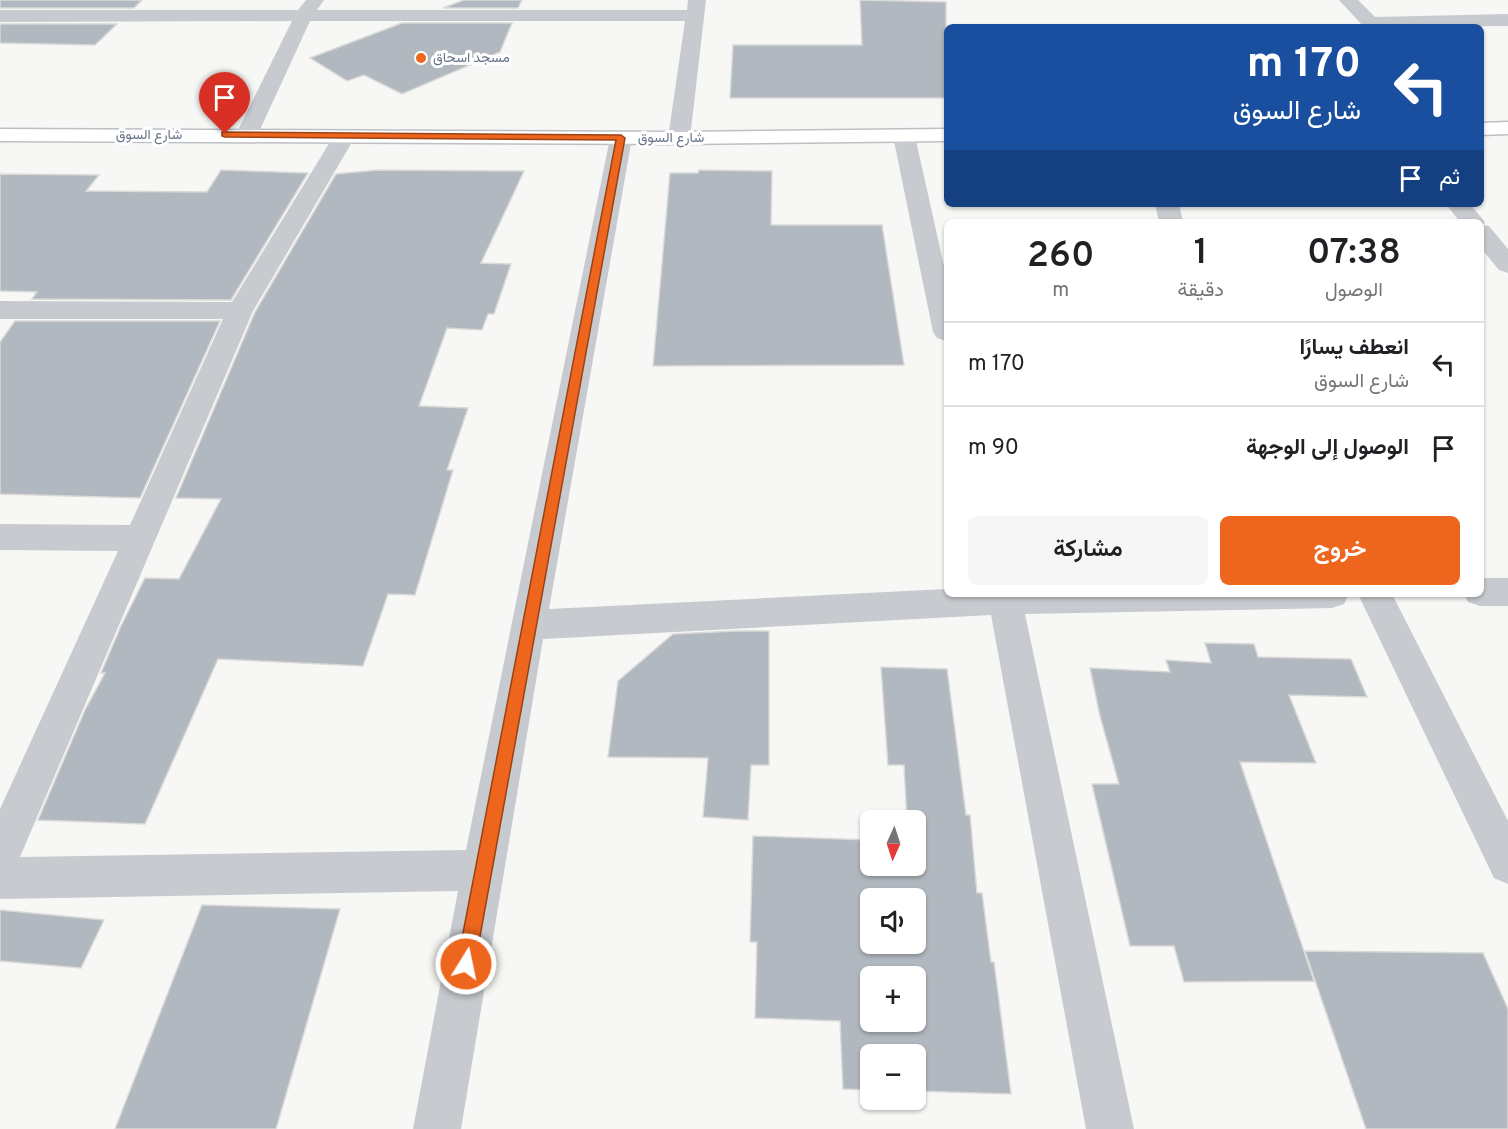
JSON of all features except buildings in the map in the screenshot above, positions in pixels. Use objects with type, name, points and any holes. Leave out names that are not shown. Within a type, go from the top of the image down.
[{"type":"street","points":[[1348,0],[1371,24]]},
{"type":"street","points":[[0,16],[309,8],[696,7],[679,138]]},
{"type":"street","points":[[247,134],[309,8]]},
{"type":"street","points":[[1399,24],[1508,20]]},
{"type":"street","points":[[1484,129],[1508,128]]},
{"type":"street","name":"شارع السوق","points":[[0,135],[247,134],[344,137],[621,138],[944,135]]},
{"type":"street","points":[[904,136],[944,323]]},
{"type":"street","points":[[0,855],[240,311],[344,137]]},
{"type":"street","points":[[437,1129],[482,870],[621,138]]},
{"type":"street","points":[[1460,207],[1470,219]]},
{"type":"street","points":[[1484,236],[1508,265]]},
{"type":"street","points":[[0,310],[240,311]]},
{"type":"street","points":[[0,537],[140,538]]},
{"type":"street","points":[[1484,592],[1508,592]]},
{"type":"street","points":[[529,625],[1004,597],[1110,1129]]},
{"type":"street","points":[[1376,597],[1508,864]]},
{"type":"street","points":[[0,878],[482,870]]},
{"type":"place","name":"مسجد اسحاق","points":[[421,58]]},
{"type":"route","points":[[225,134],[621,138],[466,964]]}]
